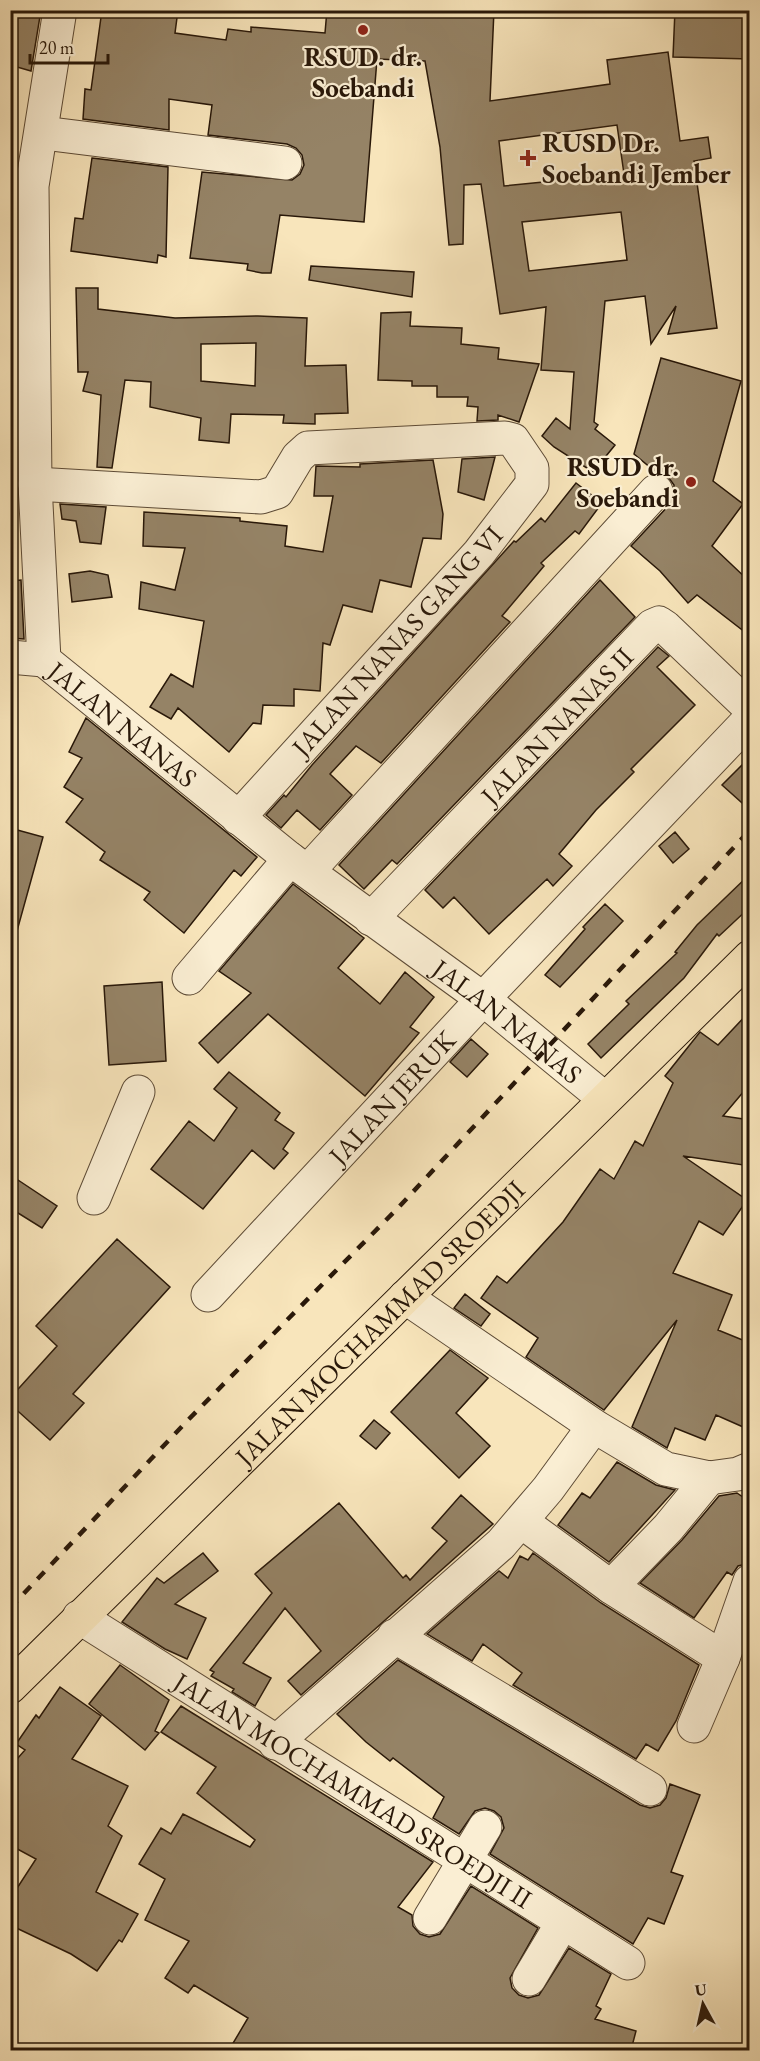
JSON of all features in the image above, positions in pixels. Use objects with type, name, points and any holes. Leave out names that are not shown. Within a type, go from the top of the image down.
[{"type":"main road","name":"JALAN MOCHAMMAD SROEDJI","points":[[10,1687],[750,957]]},
{"type":"street","name":"JALAN NANAS","points":[[60,10],[43,133],[32,186],[23,382],[35,484],[44,660],[238,818],[371,919],[483,999],[605,1099]]},
{"type":"street","points":[[43,133],[285,163]]},
{"type":"street","name":"JALAN NANAS GANG VI","points":[[35,484],[261,497],[277,492],[298,457],[308,448],[505,438],[513,440],[525,456],[532,468],[532,484],[480,554],[238,818]]},
{"type":"street","points":[[189,978],[656,491]]},
{"type":"street","name":"JALAN NANAS II","points":[[371,919],[652,626],[659,623],[665,627],[750,708]]},
{"type":"street","points":[[10,657],[44,660]]},
{"type":"street","name":"JALAN JERUK","points":[[208,1295],[483,999],[750,719]]},
{"type":"street","points":[[94,1198],[138,1092]]},
{"type":"street","points":[[405,1298],[594,1426],[666,1469],[709,1478],[738,1474],[750,1469]]},
{"type":"street","points":[[275,1743],[501,1544],[522,1522],[594,1426]]},
{"type":"street","points":[[611,1587],[668,1528],[709,1478]]},
{"type":"street","points":[[522,1522],[611,1587],[723,1658]]},
{"type":"street","points":[[694,1726],[723,1658],[750,1581]]},
{"type":"street","name":"JALAN MOCHAMMAD SROEDJI II","points":[[79,1617],[275,1743],[628,1963]]},
{"type":"street","points":[[394,1636],[650,1789]]},
{"type":"street","points":[[430,1918],[485,1827]]},
{"type":"street","points":[[529,1979],[563,1922]]},
{"type":"building","points":[[10,10],[41,10],[31,71],[10,65]]},
{"type":"building","points":[[102,10],[178,10],[175,33],[226,40],[228,29],[251,32],[251,27],[325,33],[327,10],[494,10],[490,101],[610,84],[607,60],[668,52],[680,141],[708,137],[711,158],[694,161],[717,328],[668,334],[676,306],[651,344],[645,296],[605,301],[594,422],[598,425],[595,429],[615,445],[593,472],[554,447],[542,436],[556,418],[570,429],[574,372],[541,370],[546,307],[500,314],[481,184],[464,185],[463,244],[449,245],[440,147],[425,61],[377,59],[364,222],[280,215],[271,273],[247,270],[248,264],[190,258],[202,172],[292,180],[300,174],[304,165],[302,155],[296,148],[287,144],[208,135],[212,105],[169,99],[169,130],[83,119],[85,89],[91,90]],"holes":[[[617,125],[624,174],[504,186],[499,141]],[[621,212],[627,260],[529,271],[522,222]]]},
{"type":"building","points":[[675,10],[750,10],[750,59],[673,57]]},
{"type":"building","points":[[92,158],[168,167],[166,257],[158,255],[157,263],[71,251],[75,218],[83,219]]},
{"type":"building","points":[[311,266],[414,272],[412,297],[309,280]]},
{"type":"building","points":[[76,288],[98,288],[98,309],[175,318],[258,316],[307,318],[305,366],[346,365],[348,413],[315,414],[315,424],[283,423],[284,415],[231,414],[229,443],[199,440],[201,418],[150,407],[151,382],[125,380],[112,468],[97,467],[101,395],[83,391],[88,372],[78,372]],"holes":[[[256,343],[255,386],[201,381],[201,344]]]},
{"type":"building","points":[[411,312],[410,326],[462,328],[461,344],[499,348],[498,359],[539,364],[519,422],[498,415],[498,420],[477,421],[478,407],[467,406],[468,397],[437,397],[437,386],[412,386],[412,381],[378,380],[381,313]]},
{"type":"building","points":[[661,358],[741,381],[713,481],[743,504],[712,546],[750,582],[750,636],[697,595],[688,603],[660,571],[631,546],[670,504],[674,494],[674,485],[669,478],[657,473],[634,454]]},
{"type":"building","points":[[495,457],[484,500],[458,492],[462,459]]},
{"type":"building","points":[[433,460],[443,514],[441,539],[423,538],[411,587],[380,580],[372,612],[343,605],[330,645],[323,643],[320,691],[294,689],[294,706],[263,705],[261,724],[253,723],[229,752],[178,708],[171,719],[150,707],[171,674],[193,687],[204,621],[139,609],[141,582],[175,590],[185,548],[143,546],[144,512],[240,518],[240,521],[287,526],[285,546],[323,552],[333,496],[314,496],[316,466],[360,467],[360,464]]},
{"type":"building","points":[[576,483],[602,503],[579,534],[575,531],[541,563],[544,566],[502,616],[510,622],[381,763],[356,746],[330,774],[352,795],[320,830],[297,810],[281,828],[266,815],[284,795],[286,797],[312,765],[514,541],[516,542],[541,518],[545,522]]},
{"type":"building","points":[[60,504],[106,507],[101,544],[80,542],[76,521],[62,519]]},
{"type":"building","points":[[90,571],[108,575],[112,597],[72,602],[69,574]]},
{"type":"building","points":[[21,580],[24,639],[10,638],[10,581]]},
{"type":"building","points":[[600,580],[635,617],[397,864],[392,860],[364,889],[339,865]]},
{"type":"building","points":[[658,647],[669,656],[657,667],[695,705],[631,769],[634,772],[596,810],[559,854],[572,866],[553,886],[547,879],[489,934],[454,897],[443,908],[425,890]]},
{"type":"building","points":[[86,718],[257,857],[241,876],[234,870],[184,933],[144,900],[150,892],[100,860],[105,852],[66,822],[83,799],[64,787],[82,758],[69,752]]},
{"type":"building","points":[[750,757],[750,810],[722,785]]},
{"type":"building","points":[[10,828],[43,837],[17,931],[10,930]]},
{"type":"building","points":[[675,832],[689,849],[673,863],[659,846]]},
{"type":"building","points":[[750,874],[750,907],[719,936],[717,934],[684,978],[601,1058],[588,1044],[629,1004],[626,1001],[677,953],[675,952],[697,925]]},
{"type":"building","points":[[293,884],[364,938],[338,968],[380,1004],[405,972],[434,997],[410,1027],[419,1033],[365,1096],[268,1014],[218,1063],[199,1043],[251,993],[219,971]]},
{"type":"building","points":[[605,904],[623,921],[560,987],[545,975],[585,929],[583,927]]},
{"type":"building","points":[[162,982],[166,1061],[109,1065],[104,986]]},
{"type":"building","points":[[750,1011],[750,1084],[723,1116],[750,1120],[750,1166],[683,1156],[747,1200],[723,1235],[699,1221],[673,1273],[732,1295],[718,1330],[750,1343],[750,1430],[716,1415],[705,1440],[675,1428],[667,1448],[632,1427],[677,1320],[604,1410],[526,1357],[538,1338],[481,1298],[497,1276],[507,1283],[563,1222],[600,1169],[614,1179],[635,1141],[643,1146],[673,1083],[665,1076],[700,1032],[718,1045]]},
{"type":"building","points":[[471,1039],[488,1054],[467,1077],[450,1062]]},
{"type":"building","points":[[229,1072],[280,1113],[275,1120],[294,1133],[283,1149],[288,1153],[274,1169],[252,1150],[203,1209],[151,1169],[189,1121],[214,1141],[237,1108],[214,1089]]},
{"type":"building","points":[[18,1180],[57,1206],[42,1228],[10,1208],[10,1191]]},
{"type":"building","points":[[117,1239],[170,1287],[73,1394],[84,1403],[50,1440],[10,1404],[10,1398],[57,1346],[36,1326]]},
{"type":"building","points":[[465,1294],[490,1314],[481,1326],[454,1308]]},
{"type":"building","points":[[450,1350],[488,1378],[456,1413],[490,1446],[459,1478],[391,1412]]},
{"type":"building","points":[[374,1420],[390,1433],[376,1449],[360,1436]]},
{"type":"building","points":[[617,1462],[656,1485],[675,1490],[609,1562],[558,1525],[582,1493],[590,1498]]},
{"type":"building","points":[[737,1493],[750,1502],[750,1563],[738,1566],[732,1575],[727,1572],[694,1618],[640,1583],[682,1540],[719,1496]]},
{"type":"building","points":[[461,1495],[493,1524],[301,1695],[288,1681],[321,1651],[285,1608],[243,1663],[271,1678],[255,1706],[232,1692],[234,1689],[211,1676],[214,1672],[210,1670],[272,1593],[255,1574],[339,1503],[403,1578],[406,1575],[410,1580],[447,1541],[432,1528]]},
{"type":"building","points":[[203,1553],[218,1571],[175,1604],[206,1618],[187,1659],[165,1649],[122,1622],[157,1578],[164,1583]]},
{"type":"building","points":[[533,1553],[601,1603],[699,1665],[676,1721],[658,1751],[646,1744],[636,1759],[513,1685],[522,1673],[483,1644],[472,1661],[427,1634],[499,1571],[508,1578],[520,1556],[528,1560]]},
{"type":"building","points":[[398,1660],[640,1805],[650,1808],[660,1805],[666,1798],[670,1784],[700,1795],[671,1872],[683,1876],[664,1924],[648,1918],[633,1944],[490,1854],[504,1828],[501,1817],[494,1811],[485,1808],[475,1811],[459,1834],[433,1818],[444,1797],[393,1758],[390,1761],[337,1714]]},
{"type":"building","points":[[120,1665],[169,1700],[155,1731],[159,1733],[145,1750],[89,1704]]},
{"type":"building","points":[[60,1687],[101,1716],[72,1759],[128,1786],[108,1826],[122,1836],[96,1892],[138,1914],[122,1942],[119,1940],[97,1971],[71,1954],[10,1925],[10,1899],[36,1859],[10,1845],[10,1767],[25,1750],[16,1744],[36,1715],[39,1718]]},
{"type":"building","points":[[181,1706],[433,1862],[398,1907],[412,1915],[413,1926],[420,1934],[429,1937],[440,1934],[471,1886],[538,1928],[510,1978],[512,1988],[519,1995],[528,1998],[539,1995],[569,1948],[611,1974],[596,2006],[601,2009],[595,2019],[636,2031],[631,2050],[229,2050],[248,2018],[194,1985],[188,1993],[165,1978],[189,1941],[145,1920],[165,1879],[139,1864],[161,1828],[171,1834],[183,1814],[250,1847],[255,1840],[197,1793],[216,1767],[161,1732]]},
{"type":"railway","points":[[10,1608],[188,1420],[397,1209],[750,830]]},
{"type":"place","name":"RSUD. dr. Soebandi","points":[[363,30]]},
{"type":"place","name":"RUSD Dr. Soebandi Jember","points":[[528,158]]},
{"type":"place","name":"RSUD dr. Soebandi","points":[[691,482]]}]
